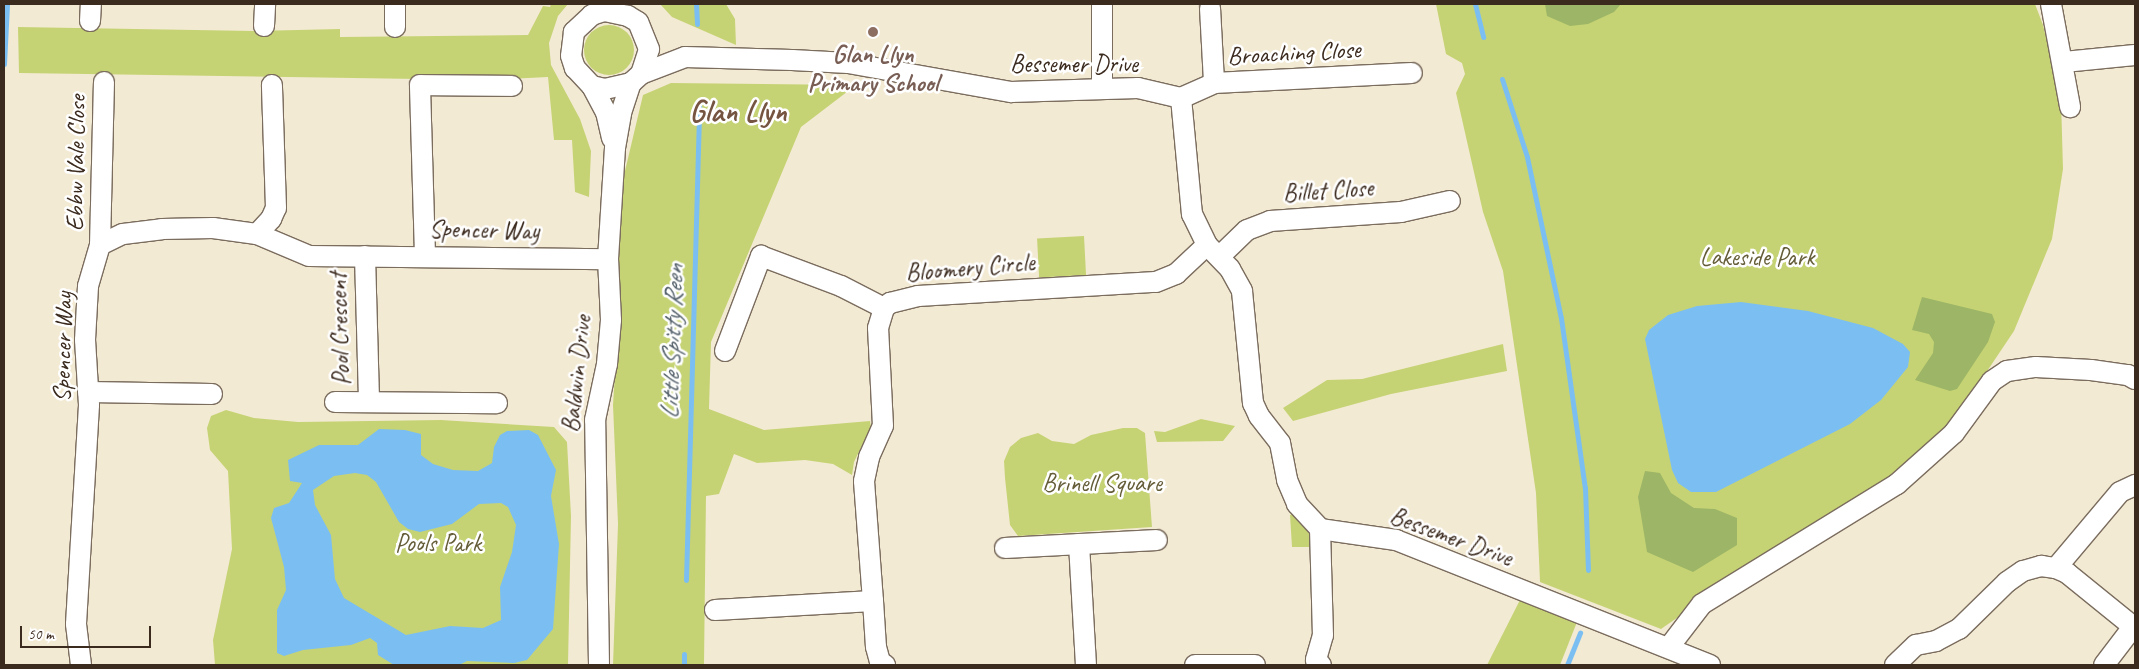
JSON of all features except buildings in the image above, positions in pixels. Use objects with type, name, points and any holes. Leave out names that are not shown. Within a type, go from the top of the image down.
[{"type":"street","points":[[264,26],[265,4]]},
{"type":"street","points":[[395,4],[395,27]]},
{"type":"street","points":[[615,148],[621,113],[649,49],[642,29],[629,4]]},
{"type":"street","points":[[1102,4],[1102,89]]},
{"type":"street","points":[[2051,4],[2064,62],[2070,107]]},
{"type":"street","points":[[1210,8],[1214,83]]},
{"type":"street","points":[[615,148],[606,112],[592,86],[578,73],[571,56],[574,32],[590,12],[604,11],[617,12],[642,29]]},
{"type":"street","name":"Bessemer Drive","points":[[642,29],[666,50],[685,58],[848,63],[1011,92],[1138,88],[1181,98]]},
{"type":"street","points":[[2064,62],[2135,55]]},
{"type":"street","name":"Bessemer Drive","points":[[636,79],[685,58]]},
{"type":"street","name":"Broaching Close","points":[[1181,98],[1214,83],[1412,73]]},
{"type":"street","points":[[592,86],[619,89],[636,79]]},
{"type":"street","name":"Ebbw Vale Close","points":[[100,245],[104,82]]},
{"type":"street","points":[[425,255],[420,85],[512,86]]},
{"type":"street","points":[[256,234],[271,220],[276,208],[272,86]]},
{"type":"street","points":[[1181,98],[1192,214],[1213,251],[1242,291],[1249,380],[1255,410],[1280,443],[1292,495],[1320,529],[1322,636],[1314,664]]},
{"type":"street","name":"Baldwin Drive","points":[[599,665],[595,420],[608,364],[611,320],[608,260],[615,148]]},
{"type":"street","name":"Billet Close","points":[[1213,251],[1247,230],[1270,221],[1401,212],[1450,201]]},
{"type":"street","name":"Spencer Way","points":[[81,665],[76,624],[88,392],[85,340],[88,286],[100,245],[123,234],[162,229],[213,228],[256,234],[309,256],[425,255],[608,260]]},
{"type":"street","name":"Bloomery Circle","points":[[880,664],[864,481],[869,457],[883,426],[878,328],[884,308],[899,299],[918,296],[1156,282],[1176,274],[1213,251]]},
{"type":"street","name":"Pool Crescent","points":[[365,256],[368,401]]},
{"type":"street","points":[[724,351],[762,256],[841,286],[884,308]]},
{"type":"street","points":[[1668,647],[1702,604],[1897,484],[1954,433],[1992,382],[2007,371],[2036,367],[2072,369],[2128,375],[2135,379]]},
{"type":"street","points":[[88,392],[212,394]]},
{"type":"street","name":"Pool Crescent","points":[[335,402],[497,403]]},
{"type":"street","points":[[2056,568],[2120,492],[2135,486]]},
{"type":"street","name":"Bessemer Drive","points":[[1320,529],[1396,540],[1710,665]]},
{"type":"street","points":[[1005,548],[1157,540]]},
{"type":"street","points":[[1079,544],[1086,665]]},
{"type":"street","points":[[1895,665],[1916,645],[1936,641],[1959,629],[2007,582],[2023,571],[2042,566],[2056,568],[2067,573],[2134,627],[2104,665]]},
{"type":"street","points":[[715,610],[873,601]]},
{"type":"street","points":[[1195,665],[1255,665]]},
{"type":"green space","points":[[551,4],[568,4],[558,16],[549,43],[551,65],[580,119],[591,151],[589,197],[575,192],[572,140],[554,140],[548,77],[485,80],[19,73],[18,27],[254,31],[340,29],[340,37],[528,35],[543,6],[550,7]]},
{"type":"green space","points":[[660,4],[726,4],[735,19],[736,45],[672,17]]},
{"type":"green space","name":"Lakeside Park","points":[[1436,4],[2035,4],[2043,25],[2061,99],[2063,169],[2052,239],[2014,331],[1953,422],[1893,475],[1789,540],[1661,629],[1540,582],[1536,493],[1503,271],[1483,212],[1456,93],[1465,74],[1462,63],[1446,54]]},
{"type":"green space","points":[[1545,4],[1621,4],[1614,12],[1588,24],[1570,26],[1547,16]]},
{"type":"green space","points":[[609,25],[623,29],[630,36],[634,50],[630,64],[623,71],[609,75],[595,71],[588,64],[584,50],[588,36],[595,29]]},
{"type":"green space","points":[[671,83],[856,85],[801,127],[711,342],[709,409],[764,430],[870,421],[871,427],[854,462],[852,475],[833,464],[805,460],[757,463],[734,454],[719,494],[706,496],[704,665],[613,665],[618,524],[613,405],[618,327],[617,235],[624,175],[643,95]]},
{"type":"green space","points":[[1084,236],[1086,275],[1039,277],[1037,238]]},
{"type":"green space","points":[[1922,297],[1992,314],[1995,322],[1988,342],[1957,389],[1950,391],[1915,380],[1933,353],[1934,342],[1929,334],[1912,330]]},
{"type":"green space","points":[[1503,344],[1507,371],[1391,394],[1293,421],[1283,408],[1327,380],[1362,379]]},
{"type":"green space","name":"Pools Park","points":[[226,410],[254,418],[298,422],[441,420],[554,427],[567,442],[571,516],[568,665],[215,665],[213,640],[232,549],[228,471],[210,450],[207,428],[211,416]]},
{"type":"green space","points":[[1201,419],[1235,426],[1223,441],[1157,442],[1154,431],[1165,432]]},
{"type":"green space","name":"Brinell Square","points":[[1123,428],[1137,428],[1145,433],[1152,527],[1018,536],[1010,525],[1005,478],[1004,461],[1010,447],[1021,438],[1038,433],[1052,441],[1074,444],[1091,435]]},
{"type":"green space","points":[[1645,471],[1660,473],[1671,493],[1694,508],[1715,509],[1737,518],[1737,545],[1693,572],[1647,552],[1638,497]]},
{"type":"green space","points":[[1295,513],[1312,538],[1313,547],[1292,547],[1290,515]]},
{"type":"green space","points":[[1521,598],[1577,622],[1560,665],[1487,665]]},
{"type":"water","points":[[1741,302],[1808,311],[1873,328],[1903,344],[1910,352],[1908,367],[1881,400],[1850,424],[1716,492],[1691,492],[1678,483],[1672,470],[1645,339],[1649,330],[1668,315],[1697,306]]},
{"type":"water","points":[[379,429],[405,430],[421,434],[421,455],[433,464],[453,470],[478,471],[492,463],[494,447],[500,435],[507,431],[529,430],[538,435],[556,470],[551,496],[559,544],[553,629],[527,660],[514,663],[467,661],[459,665],[394,665],[378,655],[377,643],[370,638],[351,645],[303,650],[284,656],[277,653],[277,610],[286,590],[284,567],[271,518],[274,508],[289,503],[302,483],[290,481],[288,460],[319,445],[358,445]],"holes":[[[355,473],[367,475],[376,482],[399,522],[408,529],[420,532],[452,524],[479,504],[501,503],[508,507],[516,525],[512,552],[500,587],[501,620],[483,628],[450,626],[406,635],[344,598],[335,579],[331,535],[315,505],[313,490],[334,476]]]},
{"type":"waterway","points":[[4,64],[7,4]]},
{"type":"waterway","name":"Little Spitty Reen","points":[[696,4],[697,24]]},
{"type":"waterway","points":[[1475,4],[1483,37]]},
{"type":"waterway","points":[[1502,79],[1527,157],[1561,318],[1585,488],[1588,570]]},
{"type":"waterway","name":"Little Spitty Reen","points":[[686,580],[699,106]]},
{"type":"waterway","points":[[1567,665],[1580,633]]},
{"type":"waterway","name":"Little Spitty Reen","points":[[684,654],[684,665]]},
{"type":"place","name":"Glan Llyn Primary School","points":[[873,32]]},
{"type":"district","name":"Glan Llyn","points":[[738,111]]}]
